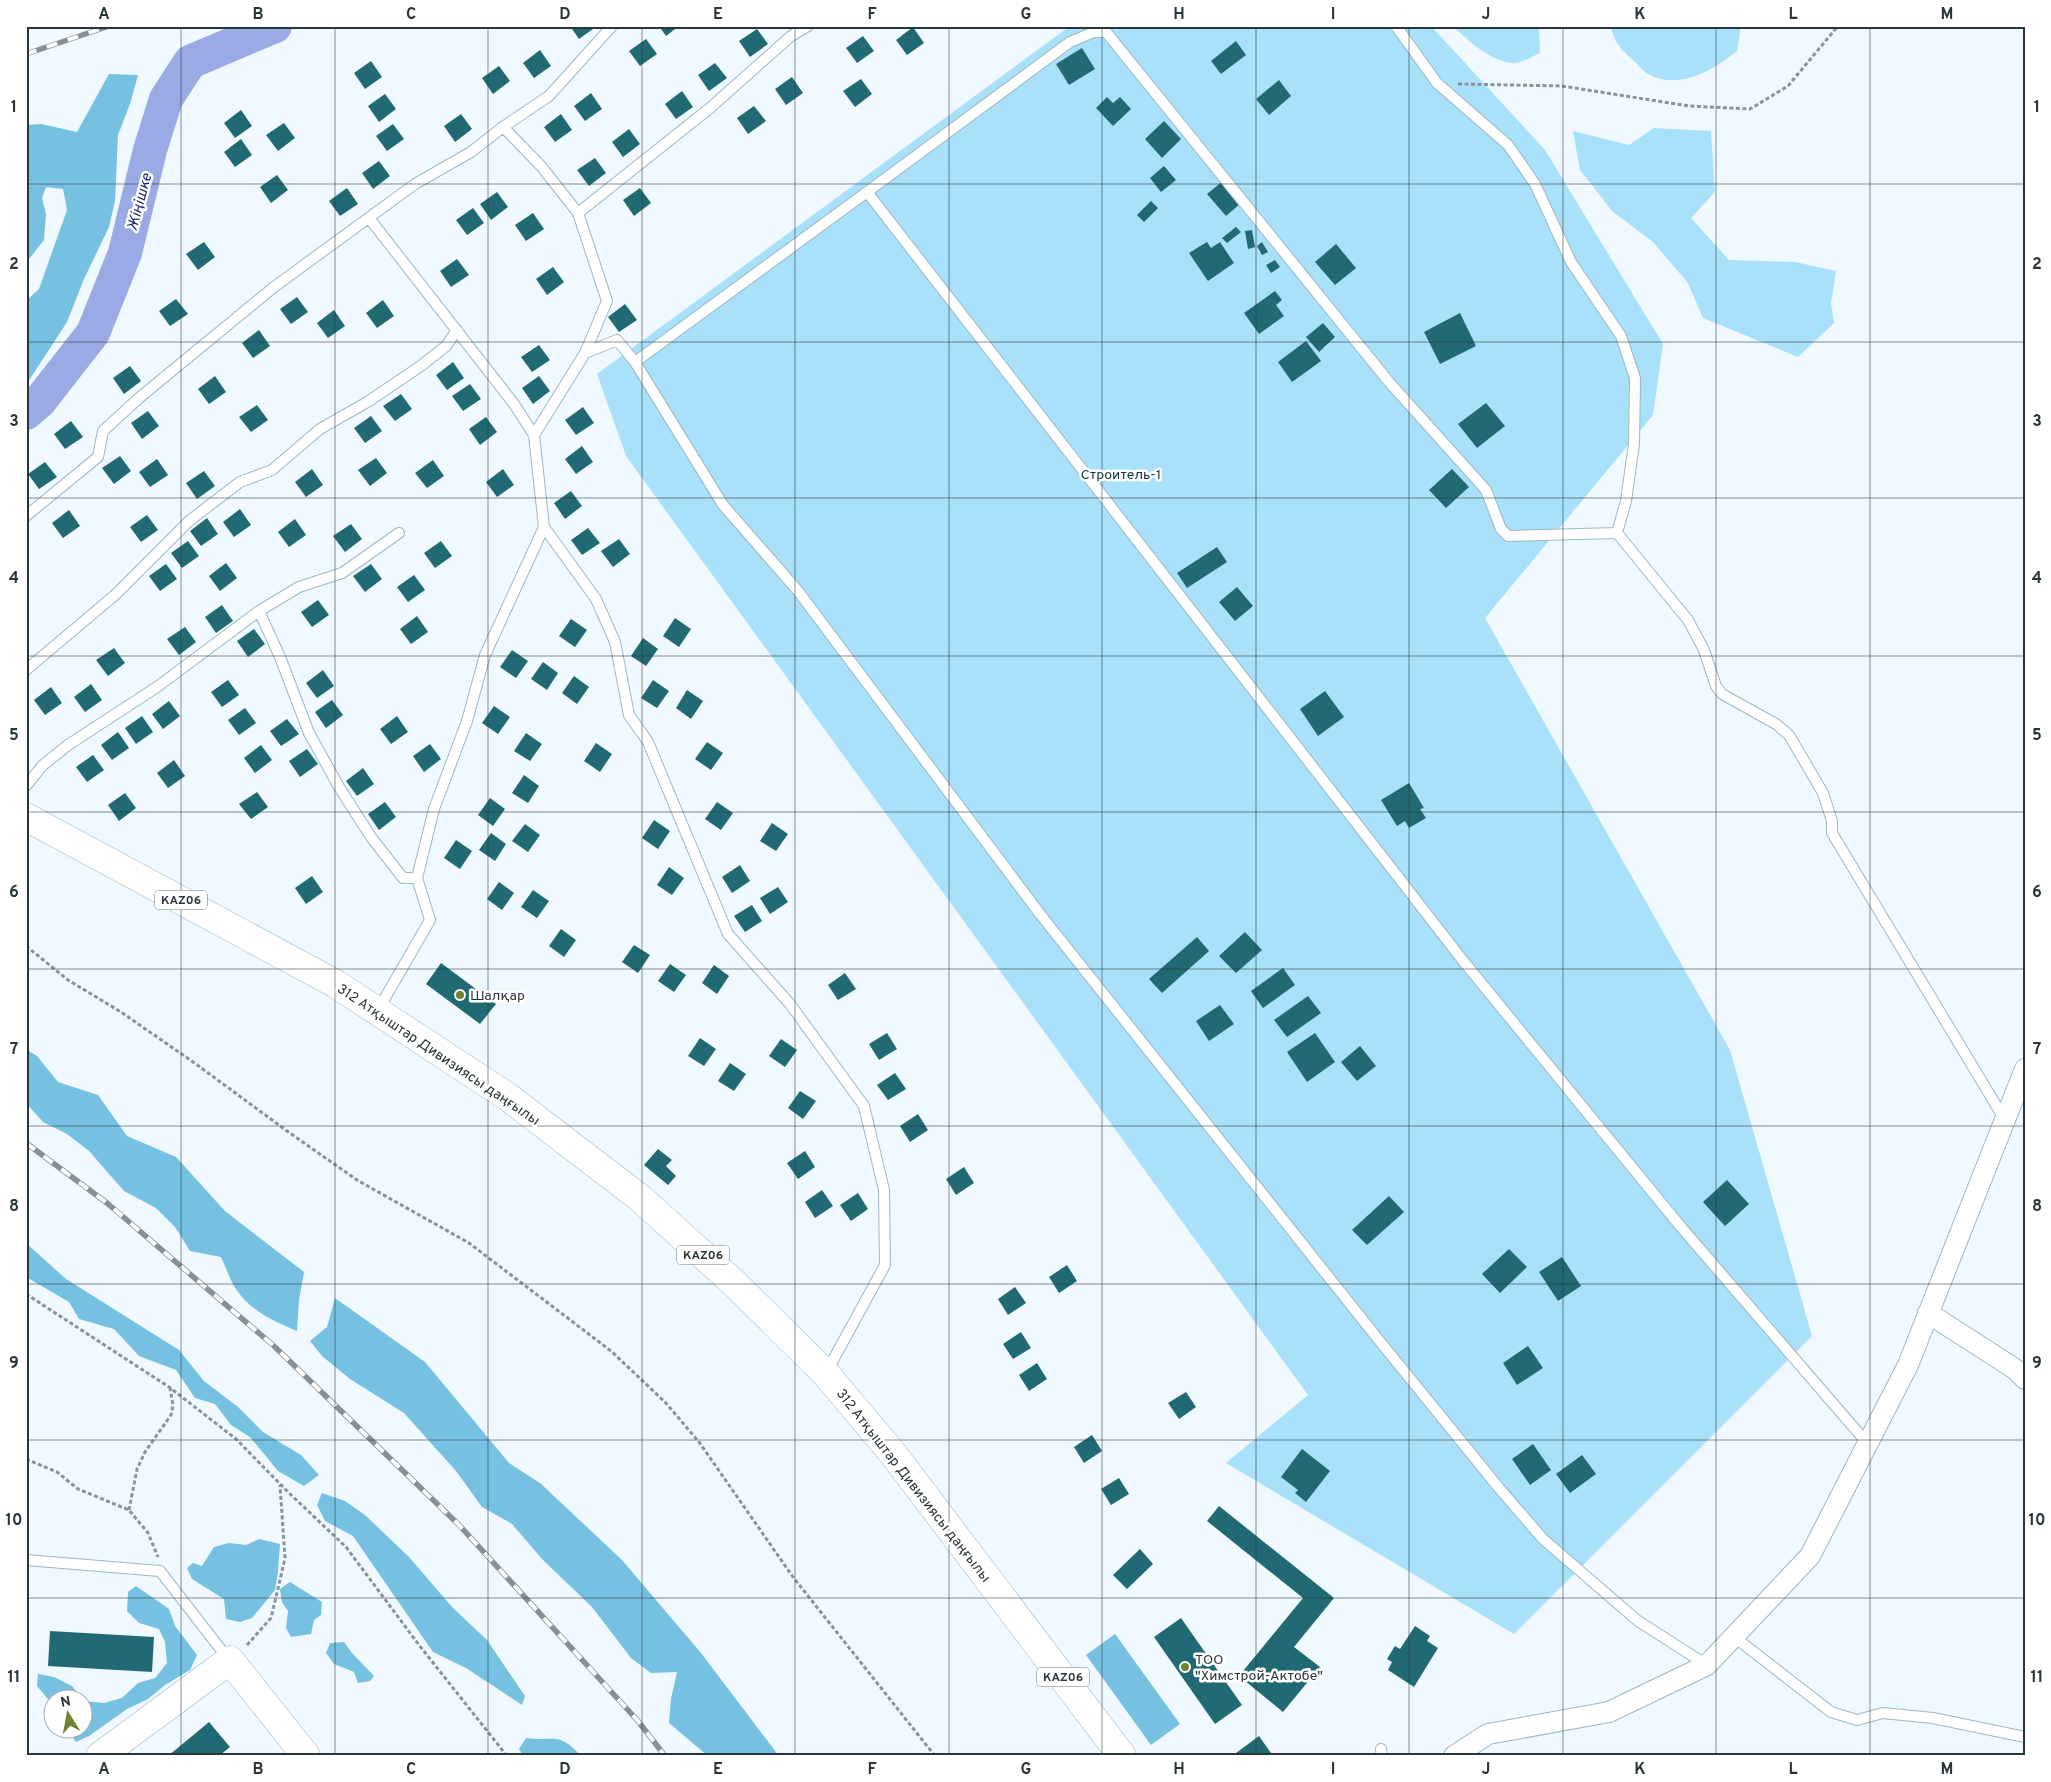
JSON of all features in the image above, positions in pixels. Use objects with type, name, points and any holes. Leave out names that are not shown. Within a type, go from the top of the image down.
[{"type":"main road","name":"312 Атқыштар Дивизиясы даңғылы","points":[[26,817],[294,960],[378,1011],[508,1097],[633,1193],[734,1283],[826,1374],[894,1455],[1122,1756]]},
{"type":"main road","points":[[100,1756],[230,1660],[306,1756]]},
{"type":"street","points":[[1454,1756],[1488,1734],[1609,1712],[1707,1664],[1810,1556],[1908,1365],[2025,1070]]},
{"type":"street","points":[[1928,1313],[2015,1369],[2025,1379]]},
{"type":"lane","points":[[26,516],[98,457],[103,430],[139,398],[274,287],[415,184],[471,152],[503,127],[549,96],[612,26]]},
{"type":"lane","points":[[578,213],[710,108],[791,36],[808,26]]},
{"type":"lane","points":[[1396,26],[1437,83],[1508,145],[1535,184],[1571,262],[1621,336],[1635,378],[1634,444],[1626,501],[1617,533]]},
{"type":"lane","points":[[635,362],[1070,42],[1094,32],[1106,32],[1389,382],[1486,490],[1501,530],[1508,536],[1617,533]]},
{"type":"lane","points":[[503,127],[540,166],[578,213],[607,301],[585,353],[534,435]]},
{"type":"lane","points":[[867,192],[1464,962],[1681,1228],[1868,1444]]},
{"type":"lane","points":[[369,218],[514,404],[534,435],[544,527],[596,598],[615,642],[629,715],[648,742],[728,934],[790,1004],[864,1106],[884,1190],[885,1265],[826,1374]]},
{"type":"lane","points":[[26,670],[115,595],[189,521],[240,482],[272,470],[320,429],[369,401],[422,365],[446,346],[457,330]]},
{"type":"lane","points":[[585,353],[616,340],[635,362],[723,505],[798,591],[1040,914],[1499,1488],[1543,1539],[1638,1621],[1707,1664]]},
{"type":"lane","points":[[378,1011],[430,920],[418,878],[434,809],[467,721],[485,655],[544,527]]},
{"type":"lane","points":[[26,786],[42,766],[68,745],[157,687],[259,611],[298,587],[342,573],[399,533]]},
{"type":"lane","points":[[1617,533],[1688,620],[1704,650],[1716,686],[1722,694],[1776,724],[1790,736],[1823,793],[1832,821],[1832,833],[2005,1120]]},
{"type":"lane","points":[[259,611],[280,657],[309,733],[339,787],[371,837],[403,878],[418,878]]},
{"type":"lane","points":[[26,1560],[160,1572],[230,1660]]},
{"type":"lane","points":[[1734,1636],[1831,1712],[1857,1720],[1883,1713],[1933,1718],[2025,1737]]},
{"type":"path","points":[[1437,83],[1562,86],[1689,106],[1750,110],[1788,86],[1838,26]]},
{"type":"path","points":[[26,946],[68,980],[121,1012],[357,1180],[469,1243],[610,1351],[665,1402],[700,1442],[793,1577],[935,1756]]},
{"type":"path","points":[[26,1294],[170,1387],[236,1438],[346,1547],[436,1667],[507,1756]]},
{"type":"path","points":[[129,1510],[137,1469],[145,1452],[171,1415],[173,1405],[170,1387]]},
{"type":"path","points":[[26,1459],[57,1472],[78,1489],[129,1510],[148,1533],[158,1555],[160,1572]]},
{"type":"path","points":[[230,1660],[248,1644],[271,1618],[285,1558],[280,1483]]},
{"type":"green space","name":"Строитель-1","points":[[1070,26],[1431,26],[1545,150],[1663,344],[1653,415],[1485,618],[1730,1050],[1812,1336],[1514,1634],[1226,1463],[1308,1395],[626,456],[597,374]]},
{"type":"green space","points":[[1453,26],[1539,26],[1540,53],[1520,62],[1506,62],[1481,50]]},
{"type":"green space","points":[[1610,26],[1741,26],[1737,51],[1717,65],[1695,76],[1672,80],[1660,79],[1644,71],[1619,46]]},
{"type":"green space","points":[[1654,128],[1711,131],[1715,192],[1691,218],[1729,260],[1795,262],[1836,271],[1831,304],[1834,323],[1798,357],[1703,318],[1688,283],[1653,242],[1612,211],[1580,170],[1573,131],[1629,145]]},
{"type":"shaded area","points":[[109,74],[138,75],[130,104],[118,135],[115,201],[109,227],[84,279],[67,322],[26,385],[26,301],[39,289],[67,210],[63,189],[46,187],[42,198],[46,214],[44,240],[26,263],[26,125],[41,124],[77,132]]},
{"type":"shaded area","points":[[26,1049],[37,1056],[58,1082],[98,1095],[127,1136],[176,1157],[225,1211],[304,1272],[299,1300],[297,1331],[272,1320],[248,1304],[234,1285],[221,1257],[190,1251],[175,1227],[156,1208],[124,1191],[89,1151],[67,1134],[43,1122],[26,1103]]},
{"type":"shaded area","points":[[26,1243],[66,1279],[179,1350],[204,1381],[238,1407],[263,1432],[301,1455],[319,1475],[304,1486],[278,1471],[250,1437],[231,1425],[215,1404],[195,1398],[176,1370],[139,1356],[114,1329],[79,1319],[69,1302],[26,1277]]},
{"type":"shaded area","points":[[335,1298],[425,1362],[509,1463],[540,1483],[622,1560],[701,1653],[779,1756],[708,1756],[669,1723],[671,1699],[677,1672],[651,1673],[631,1658],[592,1607],[542,1559],[512,1524],[482,1507],[456,1471],[404,1413],[350,1379],[322,1356],[310,1341],[327,1327]]},
{"type":"shaded area","points":[[322,1493],[345,1501],[365,1515],[409,1557],[452,1607],[487,1640],[525,1696],[522,1705],[466,1668],[433,1652],[353,1536],[325,1521],[317,1505]]},
{"type":"shaded area","points":[[259,1539],[280,1544],[275,1590],[252,1618],[240,1622],[226,1619],[224,1599],[192,1579],[187,1568],[193,1563],[202,1566],[214,1547],[229,1543],[246,1545]]},
{"type":"shaded area","points":[[290,1582],[322,1602],[321,1615],[314,1620],[311,1634],[291,1637],[286,1628],[288,1611],[282,1602],[280,1589]]},
{"type":"shaded area","points":[[136,1586],[169,1609],[175,1626],[197,1655],[190,1670],[165,1685],[148,1699],[127,1709],[92,1734],[92,1702],[104,1703],[122,1698],[138,1683],[155,1678],[167,1663],[165,1642],[159,1629],[139,1623],[127,1611],[128,1592]]},
{"type":"shaded area","points":[[1115,1634],[1180,1724],[1151,1745],[1086,1655]]},
{"type":"shaded area","points":[[344,1642],[374,1676],[370,1681],[358,1683],[354,1672],[334,1664],[326,1653],[330,1643]]},
{"type":"shaded area","points":[[38,1674],[54,1677],[72,1686],[75,1690],[42,1690],[42,1692],[37,1686]]},
{"type":"shaded area","points":[[526,1738],[561,1740],[581,1756],[523,1756],[519,1749]]},
{"type":"building","points":[[570,26],[597,26],[579,39]]},
{"type":"building","points":[[659,26],[679,26],[666,36]]},
{"type":"building","points":[[913,27],[924,43],[907,55],[896,40]]},
{"type":"building","points":[[757,29],[768,44],[750,57],[739,41]]},
{"type":"building","points":[[863,36],[874,51],[857,63],[846,48]]},
{"type":"building","points":[[646,39],[657,54],[640,66],[629,51]]},
{"type":"building","points":[[1236,41],[1246,55],[1221,74],[1211,61]]},
{"type":"building","points":[[1082,48],[1095,69],[1069,85],[1056,64]]},
{"type":"building","points":[[540,50],[551,66],[534,78],[523,63]]},
{"type":"building","points":[[371,61],[382,77],[365,89],[354,73]]},
{"type":"building","points":[[715,63],[727,78],[709,91],[698,75]]},
{"type":"building","points":[[499,66],[510,81],[493,94],[482,78]]},
{"type":"building","points":[[792,77],[803,93],[786,105],[775,89]]},
{"type":"building","points":[[861,79],[872,94],[855,107],[843,91]]},
{"type":"building","points":[[1279,80],[1291,96],[1269,115],[1256,99]]},
{"type":"building","points":[[682,91],[693,107],[676,119],[665,104]]},
{"type":"building","points":[[591,93],[602,109],[585,121],[574,106]]},
{"type":"building","points":[[385,94],[396,109],[379,122],[368,106]]},
{"type":"building","points":[[1107,97],[1113,103],[1120,97],[1131,109],[1113,126],[1096,108]]},
{"type":"building","points":[[754,106],[766,121],[748,134],[737,118]]},
{"type":"building","points":[[241,110],[252,126],[235,138],[224,123]]},
{"type":"building","points":[[461,114],[472,129],[455,142],[444,126]]},
{"type":"building","points":[[561,114],[572,130],[555,142],[544,127]]},
{"type":"building","points":[[1164,121],[1181,139],[1162,158],[1145,139]]},
{"type":"building","points":[[284,123],[295,138],[278,151],[266,135]]},
{"type":"building","points":[[393,124],[404,139],[387,151],[376,136]]},
{"type":"building","points":[[629,129],[640,144],[623,157],[612,142]]},
{"type":"building","points":[[241,139],[252,155],[235,167],[224,152]]},
{"type":"building","points":[[595,158],[606,173],[589,186],[577,170]]},
{"type":"building","points":[[379,161],[390,176],[373,189],[362,173]]},
{"type":"building","points":[[1164,166],[1176,180],[1161,192],[1150,178]]},
{"type":"building","points":[[277,175],[288,190],[271,203],[260,187]]},
{"type":"building","points":[[1223,181],[1241,203],[1226,216],[1207,194]]},
{"type":"building","points":[[347,188],[358,204],[340,216],[329,201]]},
{"type":"building","points":[[640,188],[651,203],[634,216],[623,200]]},
{"type":"building","points":[[497,192],[508,207],[491,220],[480,204]]},
{"type":"building","points":[[1151,201],[1158,208],[1144,222],[1137,215]]},
{"type":"building","points":[[473,208],[484,223],[467,235],[456,220]]},
{"type":"building","points":[[533,213],[544,229],[526,241],[515,225]]},
{"type":"building","points":[[1236,227],[1241,232],[1227,243],[1222,238]]},
{"type":"building","points":[[1252,230],[1255,247],[1248,249],[1245,231]]},
{"type":"building","points":[[204,242],[215,257],[198,270],[186,254]]},
{"type":"building","points":[[1207,242],[1211,248],[1220,242],[1234,263],[1208,281],[1189,253]]},
{"type":"building","points":[[1262,242],[1268,252],[1262,255],[1257,246]]},
{"type":"building","points":[[1336,244],[1356,268],[1335,285],[1315,262]]},
{"type":"building","points":[[457,259],[469,275],[451,287],[440,271]]},
{"type":"building","points":[[1275,260],[1280,267],[1271,273],[1266,265]]},
{"type":"building","points":[[553,267],[564,282],[547,295],[536,279]]},
{"type":"building","points":[[1275,291],[1282,300],[1276,305],[1284,316],[1259,334],[1244,313]]},
{"type":"building","points":[[297,297],[308,312],[291,324],[280,309]]},
{"type":"building","points":[[176,299],[188,314],[170,326],[159,311]]},
{"type":"building","points":[[383,300],[394,316],[377,328],[366,313]]},
{"type":"building","points":[[625,304],[637,320],[619,332],[608,317]]},
{"type":"building","points":[[334,310],[345,326],[328,338],[317,323]]},
{"type":"building","points":[[1460,313],[1476,346],[1440,364],[1424,332]]},
{"type":"building","points":[[1323,323],[1335,337],[1319,352],[1306,337]]},
{"type":"building","points":[[259,330],[270,346],[253,358],[242,343]]},
{"type":"building","points":[[1306,341],[1321,361],[1292,382],[1278,362]]},
{"type":"building","points":[[539,345],[550,360],[532,372],[521,357]]},
{"type":"building","points":[[453,362],[464,378],[447,390],[436,375]]},
{"type":"building","points":[[130,366],[141,381],[124,394],[113,378]]},
{"type":"building","points":[[215,376],[226,392],[209,404],[198,389]]},
{"type":"building","points":[[539,376],[550,391],[533,404],[522,388]]},
{"type":"building","points":[[470,384],[481,399],[463,411],[452,396]]},
{"type":"building","points":[[401,394],[412,409],[395,421],[383,406]]},
{"type":"building","points":[[1486,403],[1505,426],[1477,448],[1458,424]]},
{"type":"building","points":[[257,405],[268,420],[251,432],[239,417]]},
{"type":"building","points":[[583,407],[594,423],[576,435],[565,420]]},
{"type":"building","points":[[148,411],[159,426],[142,439],[131,423]]},
{"type":"building","points":[[371,416],[382,431],[365,443],[354,428]]},
{"type":"building","points":[[486,417],[497,432],[480,445],[469,429]]},
{"type":"building","points":[[71,421],[83,437],[65,449],[54,434]]},
{"type":"building","points":[[582,446],[593,462],[576,474],[565,459]]},
{"type":"building","points":[[120,456],[131,471],[114,484],[102,468]]},
{"type":"building","points":[[376,458],[387,473],[370,486],[358,470]]},
{"type":"building","points":[[157,459],[168,475],[150,487],[139,472]]},
{"type":"building","points":[[433,460],[444,476],[427,488],[415,473]]},
{"type":"building","points":[[45,462],[57,477],[39,489],[28,474]]},
{"type":"building","points":[[312,469],[323,485],[306,497],[295,482]]},
{"type":"building","points":[[503,469],[514,485],[497,497],[486,482]]},
{"type":"building","points":[[1452,469],[1469,487],[1446,508],[1429,490]]},
{"type":"building","points":[[204,471],[215,486],[197,499],[186,483]]},
{"type":"building","points":[[571,491],[582,506],[565,519],[554,503]]},
{"type":"building","points":[[240,509],[251,525],[234,537],[223,522]]},
{"type":"building","points":[[69,510],[80,526],[63,538],[52,523]]},
{"type":"building","points":[[147,515],[158,530],[141,542],[130,527]]},
{"type":"building","points":[[207,518],[218,534],[201,546],[190,531]]},
{"type":"building","points":[[295,519],[306,535],[289,547],[278,532]]},
{"type":"building","points":[[351,524],[362,539],[345,552],[333,536]]},
{"type":"building","points":[[588,528],[600,543],[582,555],[571,540]]},
{"type":"building","points":[[619,539],[630,554],[613,567],[601,551]]},
{"type":"building","points":[[188,541],[199,556],[182,568],[171,553]]},
{"type":"building","points":[[441,541],[452,556],[435,568],[424,553]]},
{"type":"building","points":[[1217,547],[1227,562],[1187,588],[1177,573]]},
{"type":"building","points":[[226,563],[237,578],[220,591],[209,576]]},
{"type":"building","points":[[166,564],[177,579],[160,591],[149,576]]},
{"type":"building","points":[[371,564],[382,579],[365,592],[353,576]]},
{"type":"building","points":[[414,575],[425,590],[408,602],[397,587]]},
{"type":"building","points":[[1237,587],[1253,606],[1235,621],[1219,602]]},
{"type":"building","points":[[318,600],[329,615],[312,627],[301,612]]},
{"type":"building","points":[[222,605],[233,621],[216,633],[205,617]]},
{"type":"building","points":[[417,616],[428,632],[411,644],[400,629]]},
{"type":"building","points":[[675,618],[691,629],[679,647],[663,636]]},
{"type":"building","points":[[571,619],[587,630],[575,647],[559,636]]},
{"type":"building","points":[[185,627],[196,642],[179,655],[167,639]]},
{"type":"building","points":[[254,629],[265,644],[248,657],[237,641]]},
{"type":"building","points":[[643,638],[658,649],[646,666],[631,656]]},
{"type":"building","points":[[114,648],[125,663],[108,676],[96,660]]},
{"type":"building","points":[[512,650],[528,661],[516,678],[500,667]]},
{"type":"building","points":[[543,662],[558,673],[547,690],[531,679]]},
{"type":"building","points":[[323,670],[334,686],[317,698],[306,683]]},
{"type":"building","points":[[574,676],[589,687],[577,704],[562,693]]},
{"type":"building","points":[[228,680],[239,695],[222,707],[211,692]]},
{"type":"building","points":[[653,680],[669,691],[657,708],[641,698]]},
{"type":"building","points":[[91,684],[102,700],[85,712],[74,697]]},
{"type":"building","points":[[51,687],[62,703],[45,715],[34,700]]},
{"type":"building","points":[[687,690],[703,701],[691,719],[676,708]]},
{"type":"building","points":[[1325,691],[1344,717],[1318,736],[1300,709]]},
{"type":"building","points":[[332,700],[343,715],[326,728],[315,712]]},
{"type":"building","points":[[169,701],[180,716],[163,729],[152,714]]},
{"type":"building","points":[[494,706],[510,717],[498,734],[482,723]]},
{"type":"building","points":[[245,708],[256,723],[239,735],[228,720]]},
{"type":"building","points":[[142,716],[153,732],[136,744],[125,728]]},
{"type":"building","points":[[397,716],[408,732],[391,744],[380,729]]},
{"type":"building","points":[[287,719],[299,734],[281,746],[270,731]]},
{"type":"building","points":[[118,732],[129,748],[112,760],[101,745]]},
{"type":"building","points":[[526,733],[542,744],[530,761],[514,751]]},
{"type":"building","points":[[707,742],[723,753],[711,770],[695,759]]},
{"type":"building","points":[[596,743],[612,754],[600,772],[584,761]]},
{"type":"building","points":[[430,744],[441,759],[424,772],[413,756]]},
{"type":"building","points":[[261,745],[272,760],[255,773],[244,758]]},
{"type":"building","points":[[307,749],[318,764],[300,777],[289,761]]},
{"type":"building","points":[[93,755],[104,770],[87,782],[76,767]]},
{"type":"building","points":[[174,760],[185,776],[168,788],[157,773]]},
{"type":"building","points":[[363,768],[374,784],[357,796],[346,781]]},
{"type":"building","points":[[524,775],[539,786],[528,803],[512,793]]},
{"type":"building","points":[[1409,783],[1424,808],[1420,809],[1426,818],[1409,828],[1405,821],[1397,826],[1381,800]]},
{"type":"building","points":[[257,792],[268,807],[251,819],[239,804]]},
{"type":"building","points":[[125,793],[136,808],[119,821],[108,805]]},
{"type":"building","points":[[490,798],[505,809],[493,826],[478,815]]},
{"type":"building","points":[[385,802],[396,817],[379,830],[368,814]]},
{"type":"building","points":[[717,802],[733,813],[721,830],[705,819]]},
{"type":"building","points":[[654,820],[670,831],[658,849],[642,838]]},
{"type":"building","points":[[772,823],[788,834],[776,851],[760,841]]},
{"type":"building","points":[[525,824],[540,835],[528,852],[512,841]]},
{"type":"building","points":[[491,833],[506,844],[495,861],[479,850]]},
{"type":"building","points":[[456,840],[472,851],[460,869],[444,858]]},
{"type":"building","points":[[740,865],[750,881],[732,893],[722,877]]},
{"type":"building","points":[[669,867],[684,878],[672,895],[657,885]]},
{"type":"building","points":[[312,876],[323,892],[306,904],[295,888]]},
{"type":"building","points":[[499,882],[514,893],[502,910],[487,899]]},
{"type":"building","points":[[778,887],[788,902],[770,914],[760,898]]},
{"type":"building","points":[[533,890],[549,901],[537,918],[521,907]]},
{"type":"building","points":[[752,905],[762,921],[745,932],[734,916]]},
{"type":"building","points":[[561,929],[576,940],[564,957],[549,946]]},
{"type":"building","points":[[1245,932],[1262,950],[1236,973],[1219,956]]},
{"type":"building","points":[[1197,937],[1209,951],[1162,993],[1149,979]]},
{"type":"building","points":[[634,945],[650,955],[638,973],[622,962]]},
{"type":"building","points":[[441,963],[496,1004],[480,1024],[426,984]]},
{"type":"building","points":[[670,964],[686,975],[674,992],[658,981]]},
{"type":"building","points":[[714,965],[729,976],[717,994],[702,983]]},
{"type":"building","points":[[1283,968],[1295,985],[1263,1008],[1251,991]]},
{"type":"building","points":[[845,973],[856,989],[838,1000],[828,985]]},
{"type":"building","points":[[1308,996],[1321,1013],[1287,1037],[1274,1020]]},
{"type":"building","points":[[1220,1005],[1234,1024],[1209,1041],[1196,1021]]},
{"type":"building","points":[[887,1033],[897,1049],[879,1060],[869,1044]]},
{"type":"building","points":[[1315,1033],[1335,1062],[1307,1082],[1287,1052]]},
{"type":"building","points":[[700,1038],[716,1049],[704,1066],[688,1056]]},
{"type":"building","points":[[781,1039],[797,1050],[785,1067],[769,1056]]},
{"type":"building","points":[[1360,1046],[1376,1066],[1357,1081],[1341,1062]]},
{"type":"building","points":[[730,1063],[746,1074],[734,1091],[718,1081]]},
{"type":"building","points":[[895,1073],[906,1089],[888,1100],[877,1085]]},
{"type":"building","points":[[800,1091],[816,1101],[803,1119],[788,1108]]},
{"type":"building","points":[[918,1114],[928,1130],[910,1142],[900,1126]]},
{"type":"building","points":[[658,1149],[672,1160],[666,1166],[676,1176],[668,1185],[644,1165]]},
{"type":"building","points":[[805,1151],[815,1167],[798,1179],[787,1163]]},
{"type":"building","points":[[964,1167],[974,1183],[956,1195],[946,1179]]},
{"type":"building","points":[[1727,1180],[1749,1204],[1725,1226],[1703,1202]]},
{"type":"building","points":[[822,1190],[833,1206],[815,1218],[805,1202]]},
{"type":"building","points":[[858,1193],[868,1209],[851,1221],[840,1205]]},
{"type":"building","points":[[1389,1196],[1404,1212],[1367,1245],[1352,1230]]},
{"type":"building","points":[[1509,1249],[1527,1267],[1500,1293],[1482,1274]]},
{"type":"building","points":[[1562,1257],[1581,1286],[1558,1301],[1539,1272]]},
{"type":"building","points":[[1067,1265],[1077,1281],[1059,1293],[1049,1277]]},
{"type":"building","points":[[1015,1287],[1026,1303],[1008,1315],[998,1299]]},
{"type":"building","points":[[1021,1332],[1031,1348],[1013,1359],[1003,1344]]},
{"type":"building","points":[[1528,1346],[1543,1368],[1517,1385],[1503,1363]]},
{"type":"building","points":[[1037,1363],[1047,1379],[1029,1391],[1019,1375]]},
{"type":"building","points":[[1186,1392],[1196,1407],[1179,1419],[1168,1403]]},
{"type":"building","points":[[1092,1435],[1102,1451],[1084,1463],[1074,1447]]},
{"type":"building","points":[[1533,1444],[1551,1470],[1530,1485],[1512,1459]]},
{"type":"building","points":[[1302,1449],[1330,1471],[1306,1502],[1295,1493],[1298,1490],[1281,1477]]},
{"type":"building","points":[[1582,1455],[1596,1474],[1570,1493],[1556,1474]]},
{"type":"building","points":[[1119,1478],[1129,1494],[1111,1505],[1101,1489]]},
{"type":"building","points":[[1219,1506],[1334,1598],[1294,1647],[1320,1667],[1283,1712],[1239,1676],[1303,1598],[1207,1521]]},
{"type":"building","points":[[1140,1549],[1153,1564],[1127,1589],[1113,1575]]},
{"type":"building","points":[[1181,1618],[1242,1705],[1215,1724],[1154,1637]]},
{"type":"building","points":[[1415,1626],[1430,1636],[1427,1641],[1438,1648],[1414,1687],[1388,1670],[1392,1662],[1387,1659],[1395,1646],[1400,1649]]},
{"type":"building","points":[[50,1631],[154,1637],[152,1672],[48,1666]]},
{"type":"building","points":[[209,1722],[230,1747],[219,1756],[168,1756]]},
{"type":"building","points":[[1259,1736],[1273,1756],[1237,1756],[1236,1753]]},
{"type":"waterway","name":"Жіңішке","points":[[26,413],[39,402],[93,333],[125,253],[150,150],[166,99],[190,62],[275,26]]},
{"type":"railway","points":[[26,54],[109,26]]},
{"type":"railway","points":[[26,1143],[107,1203],[274,1346],[459,1525],[638,1721],[665,1756]]},
{"type":"place","name":"Шалқар","points":[[460,995]]},
{"type":"place","name":"ТОО \"Химстрой-Актобе\"","points":[[1185,1667]]}]
